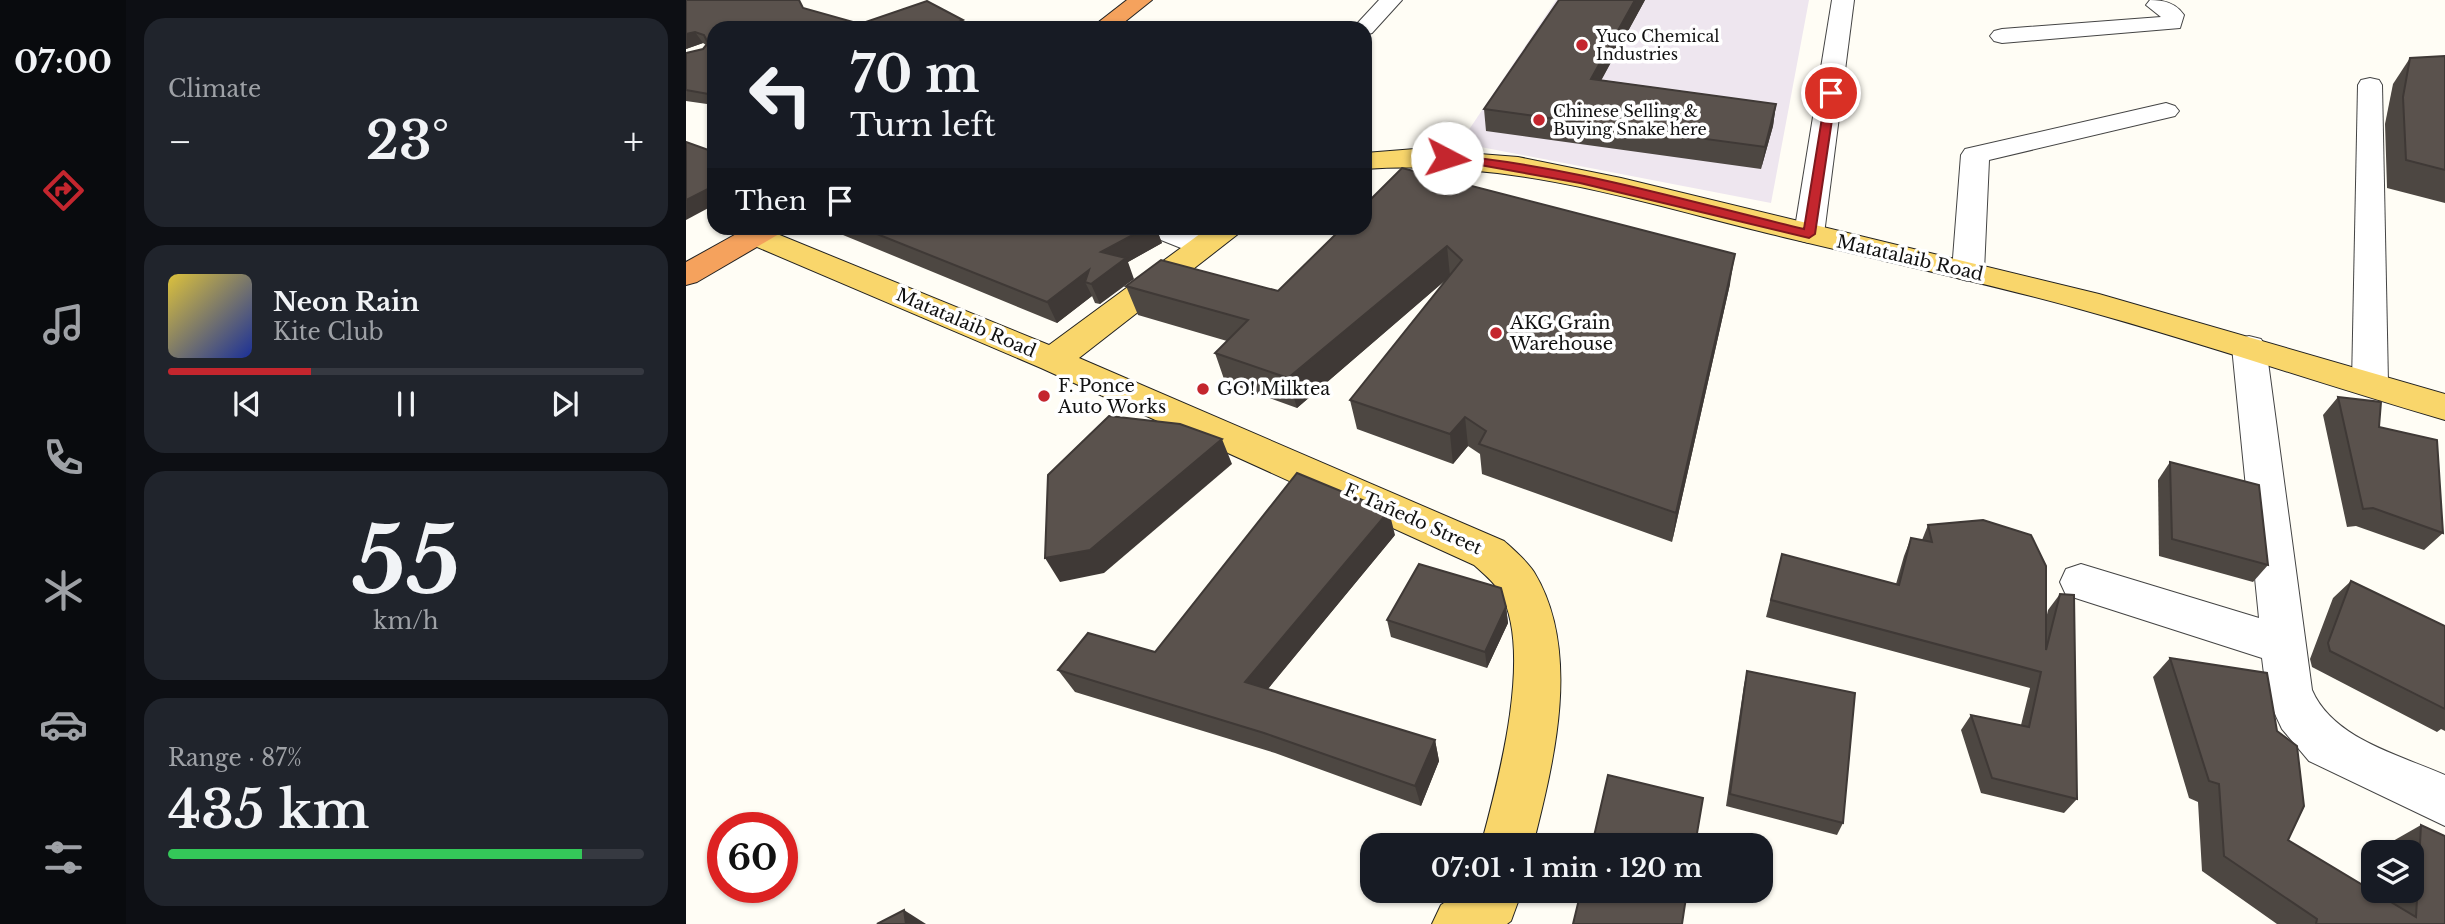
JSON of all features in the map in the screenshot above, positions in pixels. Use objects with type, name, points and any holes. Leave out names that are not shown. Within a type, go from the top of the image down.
[{"type":"highway","points":[[1112,21],[1141,0]]},
{"type":"highway","points":[[686,275],[754,235]]},
{"type":"main road","name":"Matatalaib Road","points":[[1372,160],[1423,156],[1495,162],[1580,179],[1968,271],[2249,347],[2445,407]]},
{"type":"main road","name":"Matatalaib Road","points":[[770,235],[1053,360],[1215,236]]},
{"type":"main road","name":"F. Tañedo Street","points":[[1053,360],[1489,553],[1505,568],[1518,584],[1528,606],[1537,674],[1532,721],[1509,833]]},
{"type":"street","points":[[1371,21],[1391,0]]},
{"type":"street","points":[[1809,234],[1843,0]]},
{"type":"street","points":[[2084,8],[2107,12],[2192,0]]},
{"type":"street","points":[[2002,36],[2172,23],[2172,15],[2157,5]]},
{"type":"street","points":[[2370,85],[2370,383]]},
{"type":"street","points":[[1968,271],[1975,155],[2166,111]]},
{"type":"street","points":[[2249,347],[2289,690],[2299,714],[2326,745],[2445,801]]},
{"type":"street","points":[[2081,582],[2284,645]]},
{"type":"shaded area","points":[[1556,0],[1809,0],[1771,203],[1460,143]]},
{"type":"building","points":[[686,0],[799,0],[803,8],[849,21],[707,21],[707,41],[704,35],[695,32],[686,34]]},
{"type":"building","points":[[1559,0],[1635,0],[1591,79],[1776,104],[1765,147],[1484,109]]},
{"type":"building","points":[[927,1],[963,20],[961,21],[869,21]]},
{"type":"building","points":[[707,44],[707,94],[686,90],[686,53],[703,49]]},
{"type":"building","points":[[2445,56],[2445,170],[2406,160],[2403,97],[2410,58]]},
{"type":"building","points":[[686,142],[707,150],[707,190],[686,200]]},
{"type":"building","name":"AKG Grain Warehouse","points":[[1402,168],[1735,254],[1676,513],[1479,444],[1486,431],[1465,417],[1450,434],[1350,400],[1462,260],[1447,246],[1288,378],[1215,353],[1248,320],[1126,286],[1161,260],[1278,291],[1335,235],[1372,235],[1372,198]]},
{"type":"building","points":[[880,235],[1133,235],[1101,252],[1126,258],[1091,284],[1085,282],[1089,270],[1047,302]]},
{"type":"building","points":[[2338,397],[2381,402],[2379,427],[2437,440],[2443,533],[2373,508],[2363,509]]},
{"type":"building","points":[[1109,416],[1180,424],[1222,439],[1090,550],[1045,558],[1048,475]]},
{"type":"building","points":[[2170,462],[2259,485],[2268,565],[2172,539]]},
{"type":"building","points":[[1297,473],[1389,511],[1245,682],[1435,740],[1415,786],[1264,733],[1058,670],[1088,633],[1155,652]]},
{"type":"building","points":[[1983,520],[2031,535],[2046,566],[2046,650],[2060,594],[2074,595],[2077,799],[1992,778],[1971,715],[2029,727],[2041,672],[1771,600],[1782,554],[1899,585],[1911,538],[1932,542],[1928,525]]},
{"type":"building","points":[[1419,564],[1501,588],[1506,607],[1485,652],[1387,620]]},
{"type":"building","points":[[2351,581],[2445,626],[2445,709],[2330,651],[2328,643]]},
{"type":"building","points":[[2170,658],[2267,673],[2277,731],[2297,746],[2304,806],[2288,840],[2361,884],[2361,903],[2393,903],[2416,917],[2417,903],[2424,903],[2424,840],[2420,840],[2421,825],[2445,836],[2445,924],[2316,924],[2317,919],[2224,856],[2219,784],[2209,781]]},
{"type":"building","points":[[1747,671],[1855,693],[1843,823],[1730,794]]},
{"type":"building","points":[[1608,775],[1703,798],[1697,833],[1595,833]]},
{"type":"building","points":[[1578,903],[1685,903],[1682,924],[1573,924]]},
{"type":"building","points":[[904,910],[906,924],[877,924]]},
{"type":"place","name":"Yuco Chemical Industries","points":[[1582,45]]},
{"type":"place","name":"Chinese Selling & Buying Snake here","points":[[1539,120]]},
{"type":"place","name":"AKG Grain Warehouse","points":[[1496,333]]},
{"type":"place","name":"GO! Milktea","points":[[1203,389]]},
{"type":"place","name":"F. Ponce Auto Works","points":[[1044,396]]},
{"type":"route","points":[[1447,158],[1495,162],[1580,179],[1809,234],[1831,93]]}]
